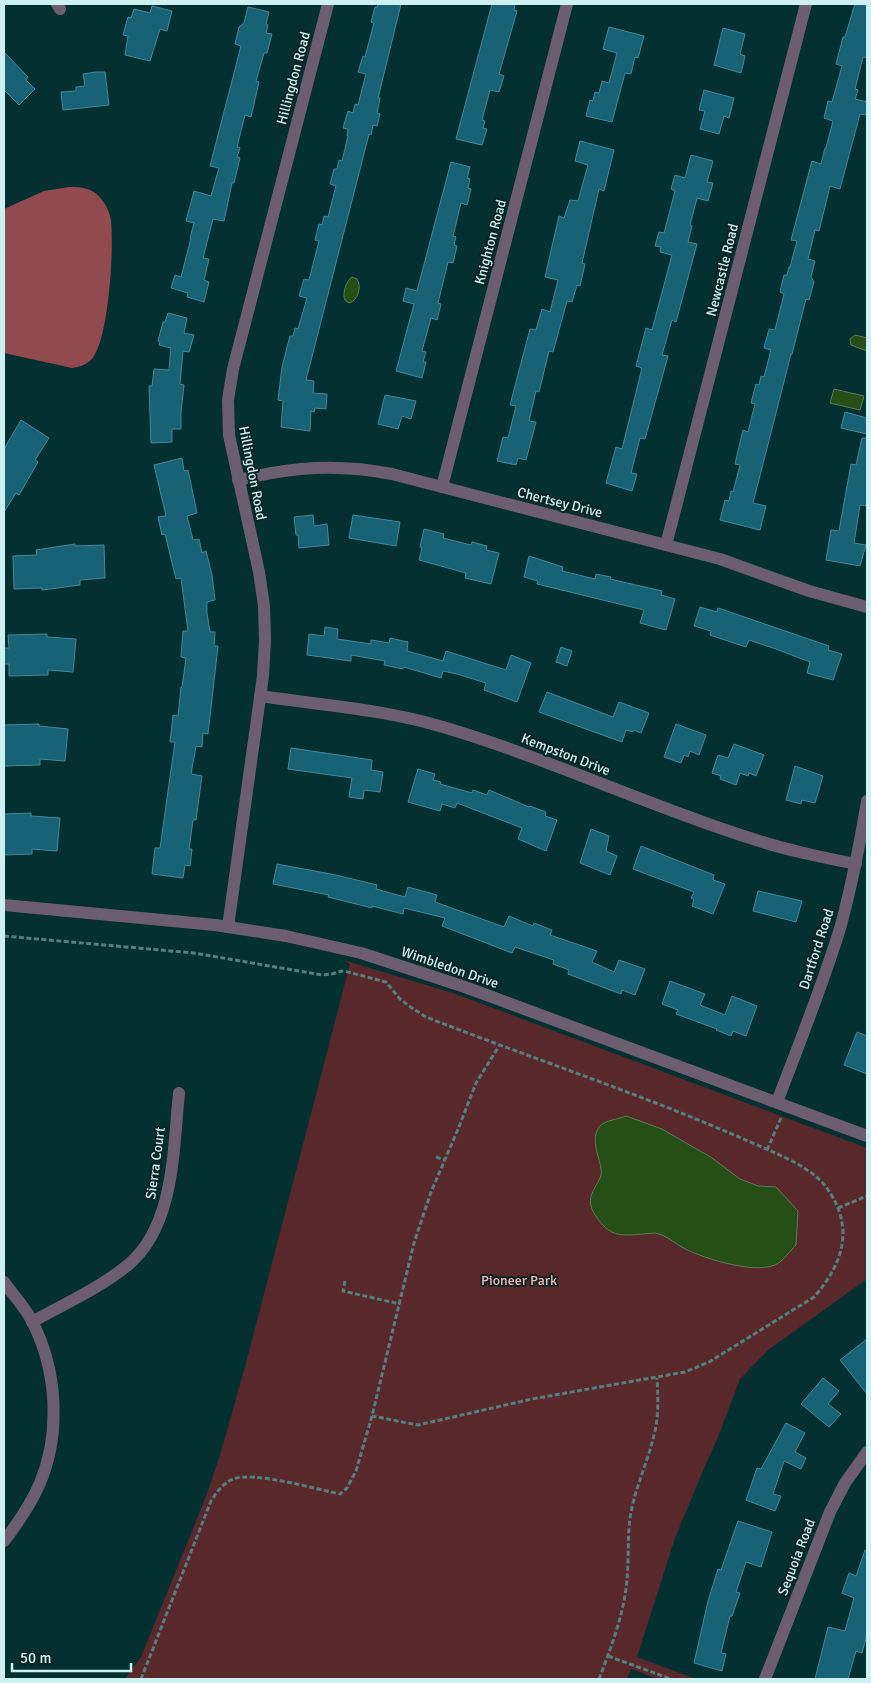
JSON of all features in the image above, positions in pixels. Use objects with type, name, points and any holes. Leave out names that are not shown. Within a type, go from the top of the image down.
[{"type":"street","name":"Hillingdon Road","points":[[228,927],[265,647],[264,606],[259,572],[228,428],[228,400],[232,377],[328,4]]},
{"type":"street","name":"Knighton Road","points":[[442,487],[567,4]]},
{"type":"street","name":"Newcastle Road","points":[[666,544],[806,4]]},
{"type":"street","name":"Chertsey Drive","points":[[238,480],[287,470],[329,467],[378,471],[731,562],[825,596],[867,607]]},
{"type":"street","name":"Kempston Drive","points":[[260,696],[377,712],[440,726],[743,836],[790,850],[856,864]]},
{"type":"street","name":"Dartford Road","points":[[782,1104],[833,950],[856,864],[867,801]]},
{"type":"street","name":"Wimbledon Drive","points":[[4,905],[228,927],[302,939],[388,961],[459,984],[867,1136]]},
{"type":"street","name":"Sierra Court","points":[[32,1322],[111,1278],[143,1250],[162,1214],[168,1190],[179,1093]]},
{"type":"street","points":[[4,1282],[32,1322],[40,1341],[51,1378],[54,1418],[51,1441],[41,1482],[28,1509],[4,1541]]},
{"type":"street","name":"Sequoia Road","points":[[765,1679],[830,1512],[845,1483],[867,1452]]},
{"type":"path","points":[[4,936],[194,954],[322,975],[342,971],[386,982],[400,999],[426,1017],[499,1046],[642,1097],[704,1122],[805,1168],[826,1186],[838,1208],[842,1230],[842,1246],[838,1264],[828,1281],[814,1296],[708,1362],[685,1372],[532,1399],[418,1425],[372,1416]]},
{"type":"path","points":[[142,1679],[211,1501],[220,1487],[234,1479],[254,1477],[340,1494],[347,1488],[356,1471],[372,1416],[414,1243],[431,1192],[476,1083],[499,1046]]},
{"type":"path","points":[[767,1150],[782,1104]]},
{"type":"path","points":[[436,1157],[445,1160]]},
{"type":"path","points":[[838,1208],[867,1196]]},
{"type":"path","points":[[345,1281],[343,1291],[400,1304]]},
{"type":"path","points":[[599,1679],[608,1656],[625,1598],[632,1510],[654,1434],[658,1413],[657,1378]]},
{"type":"path","points":[[608,1656],[671,1679]]},
{"type":"green space","name":"Pioneer Park","points":[[343,960],[453,993],[867,1148],[867,1279],[768,1350],[740,1379],[718,1437],[675,1538],[637,1657],[696,1679],[658,1679],[631,1669],[627,1679],[125,1679],[141,1657],[207,1494],[221,1452],[350,964]]},
{"type":"shaded area","points":[[69,187],[87,189],[99,196],[109,213],[112,234],[109,293],[103,333],[92,359],[87,363],[72,368],[4,353],[4,209],[44,191]]},
{"type":"shaded area","points":[[352,277],[357,279],[359,289],[355,299],[349,303],[345,300],[344,291],[346,284]]},
{"type":"shaded area","points":[[855,335],[867,338],[867,351],[851,345],[850,339]]},
{"type":"shaded area","points":[[834,389],[864,396],[860,410],[830,403]]},
{"type":"shaded area","points":[[626,1116],[662,1129],[712,1158],[740,1179],[758,1186],[776,1187],[798,1211],[796,1245],[777,1264],[757,1268],[744,1267],[694,1253],[659,1234],[621,1235],[605,1228],[595,1215],[590,1201],[601,1174],[595,1141],[596,1135],[597,1130],[604,1123]]},
{"type":"building","points":[[378,4],[401,4],[378,98],[380,98],[377,113],[380,114],[377,126],[373,125],[371,135],[369,134],[306,380],[314,381],[313,393],[327,394],[326,409],[315,408],[314,412],[311,411],[310,431],[281,427],[283,401],[278,400],[282,367],[290,336],[293,336],[295,328],[298,329],[307,298],[299,296],[304,279],[309,280],[319,241],[315,240],[319,224],[322,225],[324,216],[328,217],[336,186],[330,184],[334,169],[337,169],[339,160],[342,161],[348,136],[348,129],[343,128],[348,111],[353,113],[355,104],[358,105],[366,74],[358,72],[363,56],[365,57],[374,23],[371,22],[375,7]]},
{"type":"building","points":[[492,4],[515,4],[514,10],[517,11],[499,74],[504,76],[499,92],[490,90],[482,120],[485,121],[483,128],[487,129],[482,145],[456,139]]},
{"type":"building","points":[[855,4],[867,4],[867,58],[863,57],[855,89],[858,90],[855,99],[867,102],[867,115],[860,114],[840,189],[830,186],[819,231],[815,230],[808,259],[815,261],[811,277],[814,282],[809,300],[806,299],[753,503],[766,506],[760,530],[720,520],[725,500],[729,501],[731,491],[733,492],[740,465],[735,464],[743,430],[748,432],[755,404],[751,403],[756,384],[759,385],[761,376],[764,377],[771,350],[764,348],[769,329],[775,330],[784,294],[780,292],[784,275],[787,275],[797,241],[791,240],[812,161],[821,164],[826,148],[833,121],[824,118],[828,101],[832,102],[842,66],[836,64]]},
{"type":"building","points":[[152,6],[172,11],[167,31],[160,29],[150,61],[125,55],[128,36],[123,35],[128,17],[131,18],[134,9],[150,13]]},
{"type":"building","points":[[248,7],[269,12],[266,33],[272,34],[256,81],[259,82],[251,117],[245,115],[237,147],[240,148],[237,157],[240,158],[234,183],[232,183],[224,221],[213,219],[203,258],[209,259],[204,280],[209,282],[204,302],[187,297],[188,293],[171,288],[175,275],[181,277],[191,238],[194,223],[186,221],[194,191],[211,196],[219,168],[210,166],[241,46],[235,44],[239,27],[244,23]]},
{"type":"building","points":[[609,27],[644,36],[638,58],[635,57],[631,74],[625,73],[612,122],[586,116],[590,100],[593,101],[595,92],[599,93],[602,81],[609,83],[617,53],[603,49]]},
{"type":"building","points":[[723,28],[745,34],[740,54],[745,56],[741,73],[714,65]]},
{"type":"building","points":[[4,52],[28,77],[26,80],[35,89],[19,105],[4,90]]},
{"type":"building","points":[[105,72],[109,105],[63,110],[61,92],[76,91],[76,87],[85,86],[83,74]]},
{"type":"building","points":[[704,90],[734,98],[729,118],[724,116],[719,134],[700,129],[705,111],[699,110]]},
{"type":"building","points":[[580,141],[614,150],[604,191],[599,189],[582,263],[585,264],[580,286],[577,285],[572,302],[567,301],[553,352],[549,351],[539,392],[536,391],[529,421],[536,422],[526,460],[518,458],[516,465],[497,461],[503,437],[508,438],[516,406],[510,405],[530,329],[536,330],[542,309],[550,312],[558,280],[545,277],[559,216],[564,218],[570,200],[578,201],[588,165],[575,161]]},
{"type":"building","points":[[691,155],[713,161],[707,182],[713,183],[708,201],[697,198],[688,242],[697,244],[676,322],[672,320],[662,355],[668,356],[645,439],[640,438],[631,473],[637,474],[632,491],[606,483],[616,447],[622,449],[642,368],[636,366],[646,328],[652,330],[672,255],[660,252],[661,247],[655,246],[659,232],[664,233],[675,191],[671,189],[675,175],[685,178]]},
{"type":"building","points":[[451,162],[470,167],[467,178],[470,179],[468,188],[471,189],[467,205],[461,203],[453,236],[456,237],[454,245],[457,246],[453,263],[448,262],[438,303],[441,304],[437,320],[431,318],[422,351],[426,352],[423,362],[426,362],[422,378],[396,371],[414,304],[403,301],[406,288],[417,291]]},
{"type":"building","points":[[168,313],[187,318],[184,333],[194,335],[189,352],[183,351],[180,384],[184,385],[181,429],[172,429],[172,442],[151,443],[149,386],[152,386],[154,369],[169,370],[171,348],[159,345],[160,342],[158,341],[163,322],[165,322]]},
{"type":"building","points":[[385,395],[416,401],[411,419],[402,416],[398,429],[378,424]]},
{"type":"building","points":[[845,412],[867,418],[867,434],[841,428]]},
{"type":"building","points":[[21,420],[49,438],[35,460],[38,462],[19,495],[16,493],[4,512],[4,449]]},
{"type":"building","points":[[862,438],[867,438],[867,506],[860,505],[854,543],[866,545],[860,566],[826,560],[831,530],[839,531],[851,464],[856,465]]},
{"type":"building","points":[[182,458],[184,471],[188,470],[197,513],[187,516],[193,540],[199,539],[202,553],[206,551],[212,575],[215,600],[207,602],[207,613],[210,632],[215,632],[214,646],[218,646],[208,734],[203,733],[202,747],[196,746],[191,774],[202,776],[196,820],[193,820],[189,849],[192,849],[190,866],[185,865],[183,878],[152,874],[155,848],[160,848],[175,742],[170,742],[173,715],[178,716],[186,658],[181,657],[183,631],[188,631],[181,578],[176,579],[165,534],[162,535],[158,517],[166,516],[154,465]]},
{"type":"building","points":[[313,515],[314,526],[327,524],[329,545],[299,548],[294,517]]},
{"type":"building","points":[[353,515],[400,522],[396,546],[349,538]]},
{"type":"building","points":[[424,529],[444,534],[443,538],[471,545],[472,542],[487,546],[486,550],[499,553],[491,584],[465,578],[466,573],[419,560]]},
{"type":"building","points":[[75,544],[75,546],[104,545],[105,578],[80,580],[80,585],[42,590],[42,588],[14,589],[13,556],[37,555],[36,550]]},
{"type":"building","points":[[529,556],[563,567],[562,571],[595,579],[596,574],[611,577],[610,579],[662,591],[661,595],[675,599],[666,630],[640,623],[644,610],[537,584],[538,581],[524,577]]},
{"type":"building","points":[[700,607],[717,612],[718,608],[829,646],[828,650],[842,654],[833,680],[807,673],[810,662],[776,649],[749,640],[746,647],[710,635],[711,631],[694,626]]},
{"type":"building","points":[[325,627],[338,629],[337,639],[371,644],[371,640],[389,643],[390,638],[408,642],[407,651],[443,661],[446,651],[506,670],[511,655],[531,663],[517,702],[484,690],[486,683],[457,674],[443,671],[441,678],[404,667],[403,669],[384,665],[385,661],[351,655],[351,661],[307,655],[309,634],[324,636]]},
{"type":"building","points":[[47,634],[47,637],[76,639],[73,672],[48,670],[48,675],[9,676],[9,664],[4,664],[4,648],[9,648],[8,635]]},
{"type":"building","points":[[561,647],[572,651],[567,666],[556,662]]},
{"type":"building","points":[[547,692],[613,717],[619,702],[649,713],[641,733],[634,730],[633,732],[626,730],[622,742],[539,712]]},
{"type":"building","points":[[39,724],[39,726],[68,729],[65,761],[40,759],[40,765],[4,766],[4,725]]},
{"type":"building","points":[[676,724],[706,735],[699,755],[690,751],[688,757],[684,755],[681,763],[664,757]]},
{"type":"building","points":[[734,744],[764,755],[756,776],[749,773],[748,776],[740,773],[736,785],[720,779],[721,776],[712,773],[718,755],[728,758]]},
{"type":"building","points":[[291,748],[372,760],[371,770],[383,772],[380,792],[364,790],[363,799],[349,797],[352,778],[288,769]]},
{"type":"building","points":[[795,766],[823,776],[815,803],[802,800],[801,804],[786,800]]},
{"type":"building","points":[[418,769],[435,774],[433,780],[441,782],[440,784],[472,793],[473,790],[487,795],[489,790],[546,812],[545,816],[557,820],[546,851],[518,839],[522,828],[457,803],[455,808],[442,804],[440,811],[408,802]]},
{"type":"building","points":[[31,813],[31,816],[60,818],[57,851],[32,849],[32,854],[4,855],[4,814]]},
{"type":"building","points":[[591,829],[609,836],[606,851],[617,856],[610,875],[580,863]]},
{"type":"building","points":[[641,846],[714,875],[713,880],[725,884],[713,914],[692,906],[694,899],[691,898],[694,892],[633,869]]},
{"type":"building","points":[[277,864],[377,885],[376,889],[405,897],[408,887],[437,895],[435,902],[504,927],[509,916],[533,926],[534,923],[552,930],[550,935],[597,951],[592,962],[614,972],[619,960],[645,969],[635,995],[622,990],[621,994],[568,974],[569,970],[553,964],[554,960],[515,947],[512,953],[442,926],[445,918],[404,908],[403,914],[372,906],[372,908],[328,897],[329,895],[273,884]]},
{"type":"building","points":[[758,891],[802,901],[796,922],[753,911]]},
{"type":"building","points":[[670,981],[705,994],[700,1005],[725,1015],[732,996],[757,1006],[746,1036],[733,1031],[731,1036],[676,1014],[678,1010],[662,1004]]},
{"type":"building","points":[[857,1032],[867,1036],[867,1074],[844,1065]]},
{"type":"building","points":[[867,1339],[867,1394],[840,1360]]},
{"type":"building","points":[[823,1378],[839,1391],[828,1404],[841,1414],[829,1427],[801,1404]]},
{"type":"building","points":[[786,1423],[805,1433],[795,1452],[806,1458],[801,1469],[784,1461],[773,1494],[781,1496],[775,1511],[746,1500],[757,1468],[761,1469]]},
{"type":"building","points":[[738,1521],[772,1532],[761,1567],[746,1562],[736,1592],[740,1593],[732,1616],[730,1616],[721,1653],[726,1654],[722,1671],[694,1663],[708,1601],[718,1569],[721,1570]]},
{"type":"building","points":[[865,1550],[867,1551],[867,1634],[862,1653],[856,1651],[848,1679],[815,1679],[828,1627],[845,1631],[854,1598],[842,1593],[849,1573],[856,1576]]}]
